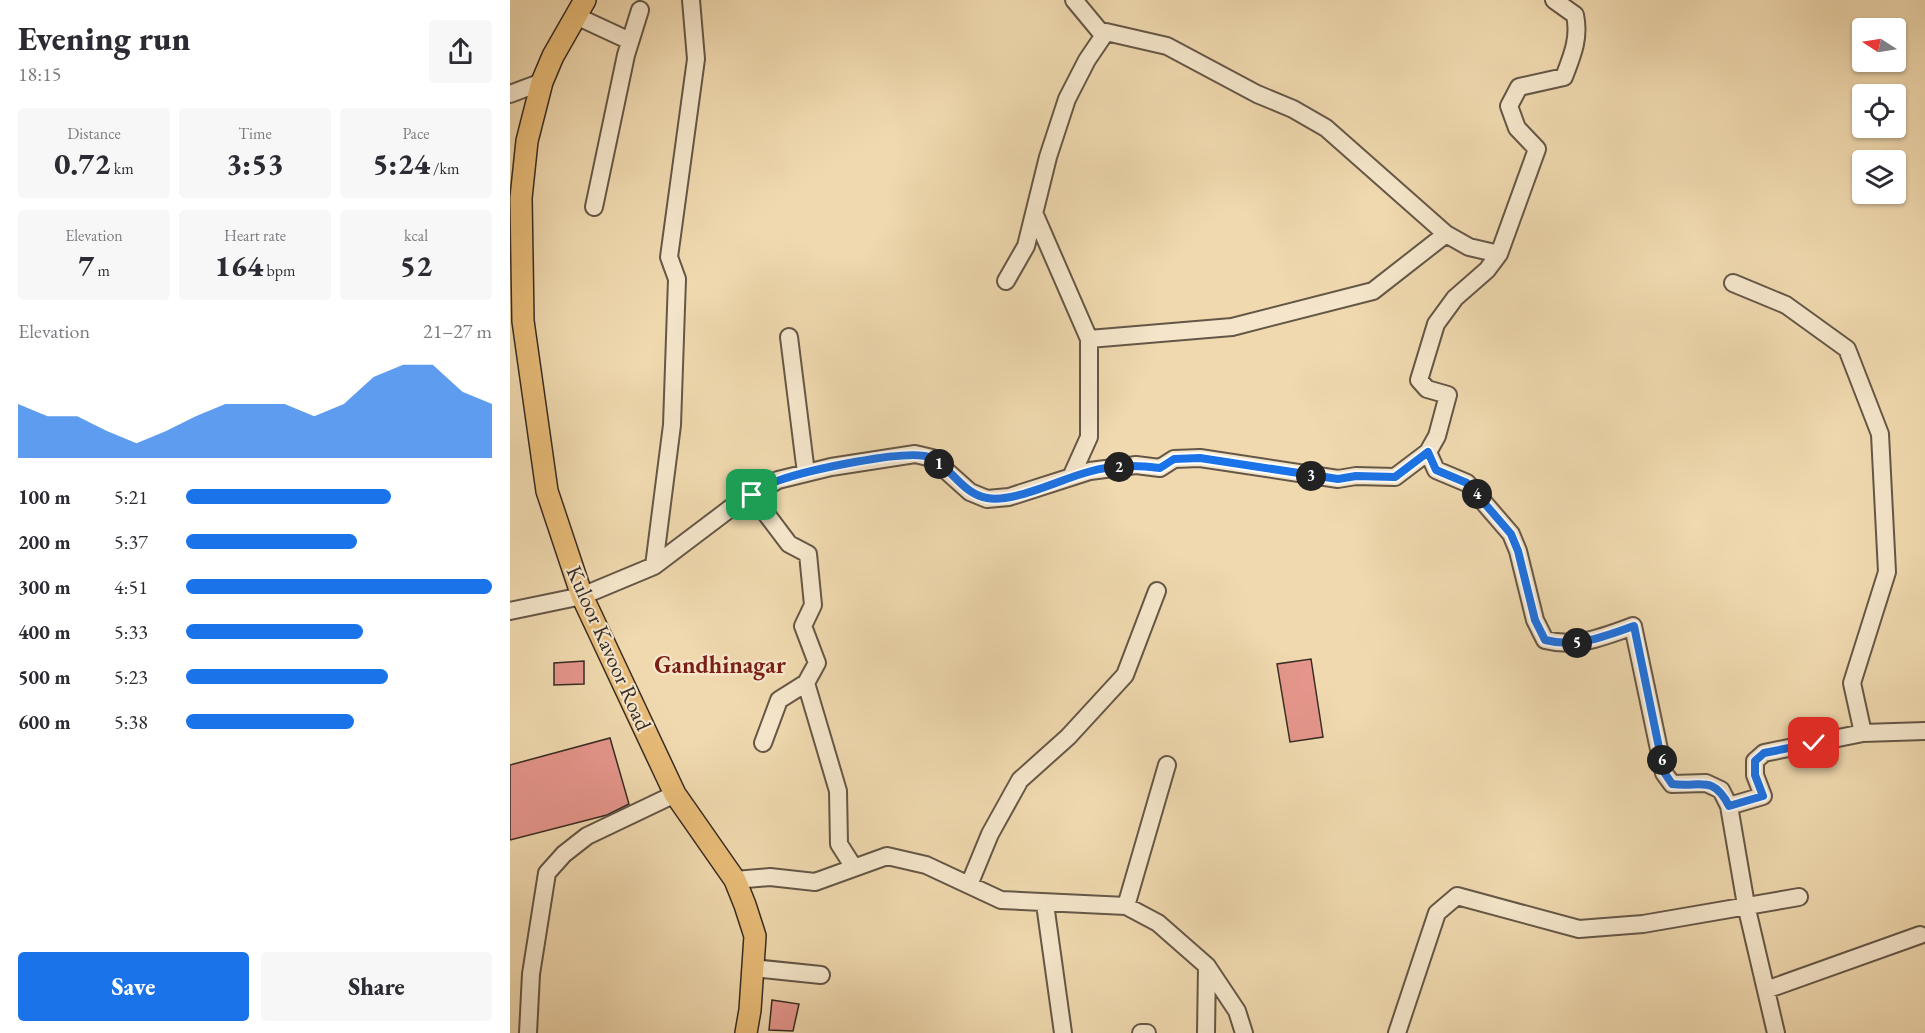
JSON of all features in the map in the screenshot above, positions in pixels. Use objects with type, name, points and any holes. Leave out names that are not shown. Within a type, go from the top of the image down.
[{"type":"main road","name":"Kuloor Kavoor Road","points":[[580,8],[553,56],[542,82],[527,141],[521,198],[523,321],[547,491],[582,597],[675,794],[735,880],[755,936],[746,1033]]},
{"type":"street","points":[[654,566],[672,425],[677,279],[669,256],[696,59],[691,0]]},
{"type":"street","points":[[1074,0],[1103,35]]},
{"type":"street","points":[[510,611],[582,597],[654,566],[752,495],[778,480],[915,454],[932,458],[970,492],[987,499],[1009,497],[1090,471],[1136,465],[1160,468],[1174,459],[1200,458],[1338,479],[1356,476],[1395,477],[1428,452],[1437,436],[1448,395],[1427,389],[1419,380],[1436,324],[1455,298],[1486,270],[1499,254],[1537,149],[1517,128],[1509,106],[1520,87],[1564,77],[1577,38],[1575,15],[1554,0]]},
{"type":"street","points":[[580,8],[630,41]]},
{"type":"street","points":[[594,207],[630,41],[640,10]]},
{"type":"street","points":[[1006,281],[1026,246],[1048,157],[1067,99],[1086,60],[1106,32],[1119,33],[1167,46],[1257,94],[1293,109],[1326,128],[1446,234],[1470,247],[1499,254]]},
{"type":"street","points":[[510,94],[542,82]]},
{"type":"street","points":[[1035,215],[1089,339],[1089,437],[1071,477]]},
{"type":"street","points":[[1089,339],[1232,327],[1373,291],[1446,234]]},
{"type":"street","points":[[1733,283],[1786,305],[1847,349],[1880,434],[1887,572],[1852,683],[1863,733]]},
{"type":"street","points":[[789,337],[806,473]]},
{"type":"street","points":[[1428,452],[1436,470],[1467,483],[1511,534],[1518,551],[1535,620],[1545,640],[1563,644],[1586,642],[1634,626],[1664,772],[1672,784],[1706,783],[1721,790],[1729,806],[1746,905],[1776,1033]]},
{"type":"street","points":[[752,495],[789,544],[808,554],[813,605],[803,626],[817,663],[806,684],[780,700],[763,742]]},
{"type":"street","points":[[969,885],[990,834],[1020,780],[1068,737],[1125,675],[1157,591]]},
{"type":"street","points":[[806,684],[838,791],[839,844],[853,866]]},
{"type":"street","points":[[1729,806],[1763,796],[1755,775],[1755,761],[1764,753],[1863,733],[1925,731]]},
{"type":"street","points":[[1126,906],[1167,765]]},
{"type":"street","points":[[528,1033],[531,974],[547,873],[564,854],[587,836],[675,794]]},
{"type":"street","points":[[735,880],[770,877],[814,882],[853,866],[886,856],[926,864],[1001,900],[1046,904],[1126,906],[1158,923],[1207,966],[1237,1011],[1244,1033]]},
{"type":"street","points":[[1396,1033],[1437,914],[1457,896],[1579,929],[1643,924],[1799,897]]},
{"type":"street","points":[[1046,904],[1063,1033]]},
{"type":"street","points":[[1766,990],[1920,935]]},
{"type":"street","points":[[1206,1033],[1207,966]]},
{"type":"street","points":[[753,968],[821,975]]},
{"type":"street","points":[[1141,1032],[1147,1033]]},
{"type":"building","points":[[1311,659],[1323,737],[1290,742],[1277,664]]},
{"type":"building","points":[[584,661],[584,684],[554,685],[554,663]]},
{"type":"building","points":[[610,738],[629,804],[607,815],[510,840],[510,765]]},
{"type":"building","points":[[772,1000],[799,1004],[793,1031],[769,1030]]},
{"type":"district","name":"Gandhinagar","points":[[720,664]]},
{"type":"route","points":[[752,495],[778,480],[831,467],[915,454],[932,458],[970,492],[987,499],[1009,497],[1090,471],[1136,465],[1160,468],[1174,459],[1200,458],[1338,479],[1356,476],[1395,477],[1428,452],[1431,464],[1436,470],[1467,483],[1511,534],[1518,551],[1524,584],[1535,620],[1545,640],[1563,644],[1586,642],[1634,626],[1664,772],[1672,784],[1706,783],[1721,790],[1729,806],[1763,796],[1755,775],[1755,761],[1764,753],[1814,743]]}]
